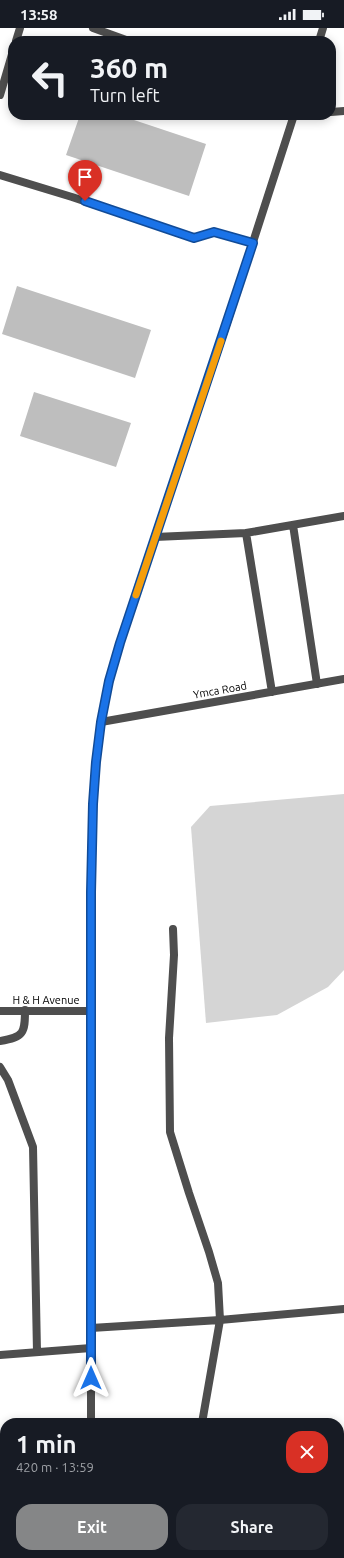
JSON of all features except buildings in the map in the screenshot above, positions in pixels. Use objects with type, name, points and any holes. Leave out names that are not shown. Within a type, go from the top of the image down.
[{"type":"street","points":[[92,28],[115,36]]},
{"type":"street","points":[[0,95],[8,68]]},
{"type":"street","points":[[91,1418],[91,892],[93,804],[101,722],[109,681],[120,643],[292,120]]},
{"type":"street","points":[[0,175],[72,197],[194,238],[214,232],[253,243]]},
{"type":"street","points":[[155,537],[246,533],[344,516]]},
{"type":"street","points":[[293,525],[317,684]]},
{"type":"street","points":[[246,533],[272,692]]},
{"type":"street","name":"Ymca Road","points":[[101,722],[344,679]]},
{"type":"street","points":[[174,929],[170,1038],[170,1132],[218,1283],[220,1320],[203,1418]]},
{"type":"street","points":[[0,1041],[13,1039],[25,1028],[25,1010]]},
{"type":"street","name":"H & H Avenue","points":[[0,1011],[91,1011]]},
{"type":"street","points":[[0,1067],[8,1080],[33,1147],[37,1352]]},
{"type":"street","points":[[91,1328],[220,1320],[344,1309]]},
{"type":"street","points":[[0,1355],[91,1348]]},
{"type":"shaded area","points":[[344,794],[344,970],[328,987],[277,1015],[206,1023],[191,827],[210,806]]},
{"type":"slow traffic","points":[[136,595],[221,341]]},
{"type":"route","points":[[85,201],[194,238],[214,232],[253,243],[120,643],[109,681],[101,722],[93,804],[91,892],[91,1378]]}]
